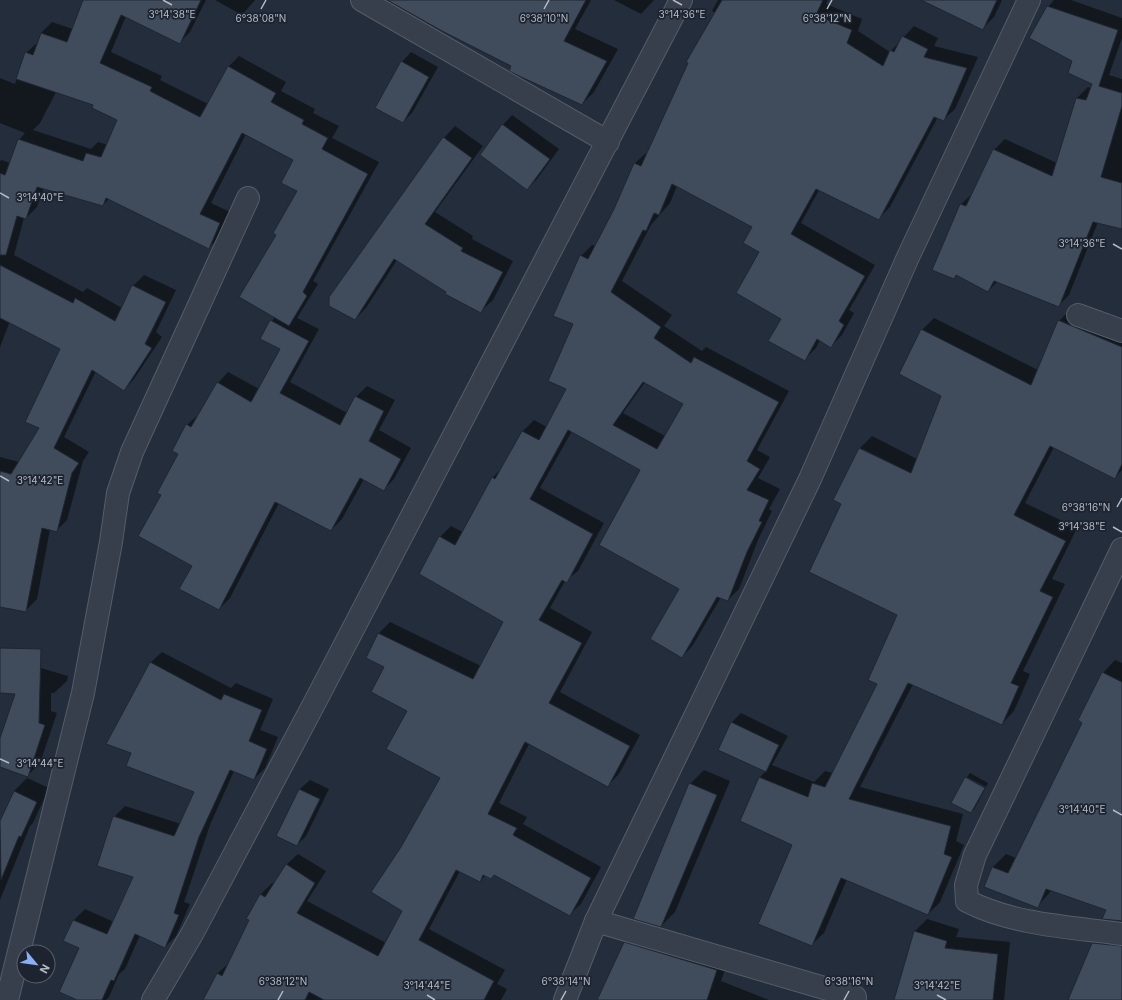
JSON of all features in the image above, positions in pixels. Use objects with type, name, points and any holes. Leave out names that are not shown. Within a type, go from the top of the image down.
[{"type":"street","points":[[362,0],[608,142]]},
{"type":"street","points":[[152,1000],[196,927],[681,0]]},
{"type":"street","points":[[565,1000],[596,921],[810,479],[908,257],[1029,0]]},
{"type":"street","points":[[7,1000],[83,693],[111,542],[118,493],[132,452],[248,198]]},
{"type":"street","points":[[1078,315],[1122,332]]},
{"type":"street","points":[[1122,550],[976,855],[966,885],[967,901],[986,911],[1024,920],[1122,934]]},
{"type":"street","points":[[596,921],[855,996]]},
{"type":"building","points":[[83,0],[201,0],[180,44],[121,15],[100,63],[152,87],[150,91],[200,117],[228,66],[276,93],[271,102],[304,120],[302,124],[328,138],[322,149],[368,174],[303,292],[307,296],[289,326],[239,297],[276,235],[273,233],[297,191],[281,183],[293,160],[242,133],[200,214],[220,223],[209,249],[106,198],[103,206],[37,187],[26,219],[17,216],[6,255],[0,255],[0,173],[5,175],[18,139],[83,161],[86,153],[101,157],[117,120],[92,108],[93,105],[16,79],[25,52],[33,55],[41,33],[67,42]]},
{"type":"building","points":[[387,0],[586,0],[564,41],[607,61],[582,105],[509,71],[511,66],[442,31]]},
{"type":"building","points":[[722,0],[823,0],[816,15],[852,30],[847,43],[883,66],[890,50],[894,52],[902,36],[928,49],[924,57],[967,68],[944,121],[934,117],[879,220],[816,189],[791,234],[865,276],[839,321],[844,325],[831,348],[817,339],[805,361],[768,341],[781,319],[736,293],[759,252],[743,243],[752,227],[672,184],[659,215],[654,213],[646,231],[643,230],[611,292],[661,327],[654,338],[691,363],[694,357],[779,402],[747,461],[760,469],[747,490],[769,500],[759,521],[762,522],[747,552],[728,601],[717,597],[682,658],[650,639],[679,589],[599,545],[640,470],[568,430],[530,499],[593,534],[567,583],[562,580],[539,620],[582,643],[549,703],[630,746],[608,787],[525,742],[488,814],[517,828],[513,835],[591,878],[570,916],[494,875],[491,879],[483,875],[480,882],[456,870],[419,940],[494,981],[484,1000],[324,1000],[309,992],[305,1000],[203,1000],[217,973],[222,976],[249,920],[246,919],[260,894],[265,897],[286,864],[315,883],[297,913],[378,956],[402,911],[371,892],[401,847],[440,778],[386,749],[407,711],[371,692],[384,667],[366,658],[378,633],[473,679],[503,622],[419,574],[439,536],[455,545],[492,477],[495,479],[522,431],[539,440],[566,389],[548,381],[573,324],[553,316],[580,255],[588,259],[614,209],[634,163],[641,166],[688,63],[686,62]],"holes":[[[643,382],[683,404],[657,449],[613,425]]]},
{"type":"building","points":[[921,0],[997,0],[983,30]]},
{"type":"building","points":[[1047,6],[1118,30],[1099,86],[1122,93],[1122,106],[1101,177],[1122,183],[1122,229],[1093,222],[1059,307],[994,281],[988,292],[956,275],[954,279],[932,270],[960,204],[966,206],[993,149],[1052,176],[1076,98],[1086,100],[1092,84],[1068,73],[1072,61],[1029,38]]},
{"type":"building","points":[[401,61],[429,77],[403,123],[375,108]]},
{"type":"building","points":[[502,124],[550,159],[527,190],[480,155]]},
{"type":"building","points":[[443,137],[472,158],[425,224],[463,248],[461,251],[503,272],[481,313],[445,294],[446,292],[394,259],[355,320],[329,306],[329,297]]},
{"type":"building","points":[[0,265],[73,303],[75,298],[115,321],[132,285],[166,302],[145,344],[152,348],[124,391],[92,370],[54,448],[79,463],[72,473],[57,532],[42,528],[26,612],[0,607],[0,471],[11,474],[39,428],[25,422],[60,349],[0,318]]},
{"type":"building","points":[[270,320],[309,341],[280,393],[340,425],[355,396],[384,411],[369,441],[401,459],[384,491],[360,478],[331,531],[275,502],[219,610],[179,589],[192,566],[138,536],[161,495],[157,493],[178,454],[172,451],[186,424],[191,427],[217,382],[251,402],[280,349],[260,339]]},
{"type":"building","points":[[1058,320],[1122,347],[1122,464],[1115,479],[1050,446],[1014,515],[1066,541],[1040,591],[1053,597],[1011,683],[1019,686],[1002,725],[908,683],[849,799],[951,826],[944,854],[952,857],[928,915],[841,878],[812,946],[758,924],[792,845],[740,821],[759,777],[808,797],[812,783],[825,787],[877,684],[868,680],[897,615],[809,572],[841,504],[833,500],[859,448],[911,473],[941,396],[899,374],[921,329],[1031,385]]},
{"type":"building","points":[[0,648],[41,649],[39,723],[45,725],[28,777],[0,767],[0,738],[15,694],[0,693]]},
{"type":"building","points":[[150,662],[221,700],[224,694],[262,710],[249,741],[267,749],[254,780],[230,770],[199,837],[174,913],[179,915],[165,948],[135,934],[114,981],[111,980],[102,1000],[77,1000],[59,992],[79,948],[63,941],[73,920],[107,934],[133,877],[97,866],[113,816],[174,836],[194,792],[126,766],[131,753],[106,744]]},
{"type":"building","points":[[1102,672],[1122,682],[1122,921],[1102,919],[1106,910],[1046,889],[1038,908],[984,887],[992,867],[1008,873],[1082,723],[1078,720]]},
{"type":"building","points":[[731,722],[779,745],[766,772],[718,750]]},
{"type":"building","points":[[965,777],[985,788],[971,813],[951,803]]},
{"type":"building","points":[[689,783],[717,795],[661,927],[633,919]]},
{"type":"building","points":[[299,789],[320,799],[297,846],[276,836]]},
{"type":"building","points":[[14,791],[37,802],[21,837],[19,836],[1,880],[0,821]]},
{"type":"building","points":[[914,931],[947,941],[945,948],[998,954],[993,1000],[894,1000]]},
{"type":"building","points":[[624,942],[717,970],[707,1000],[597,1000]]},
{"type":"building","points":[[1092,943],[1122,946],[1122,1000],[1068,1000]]}]
